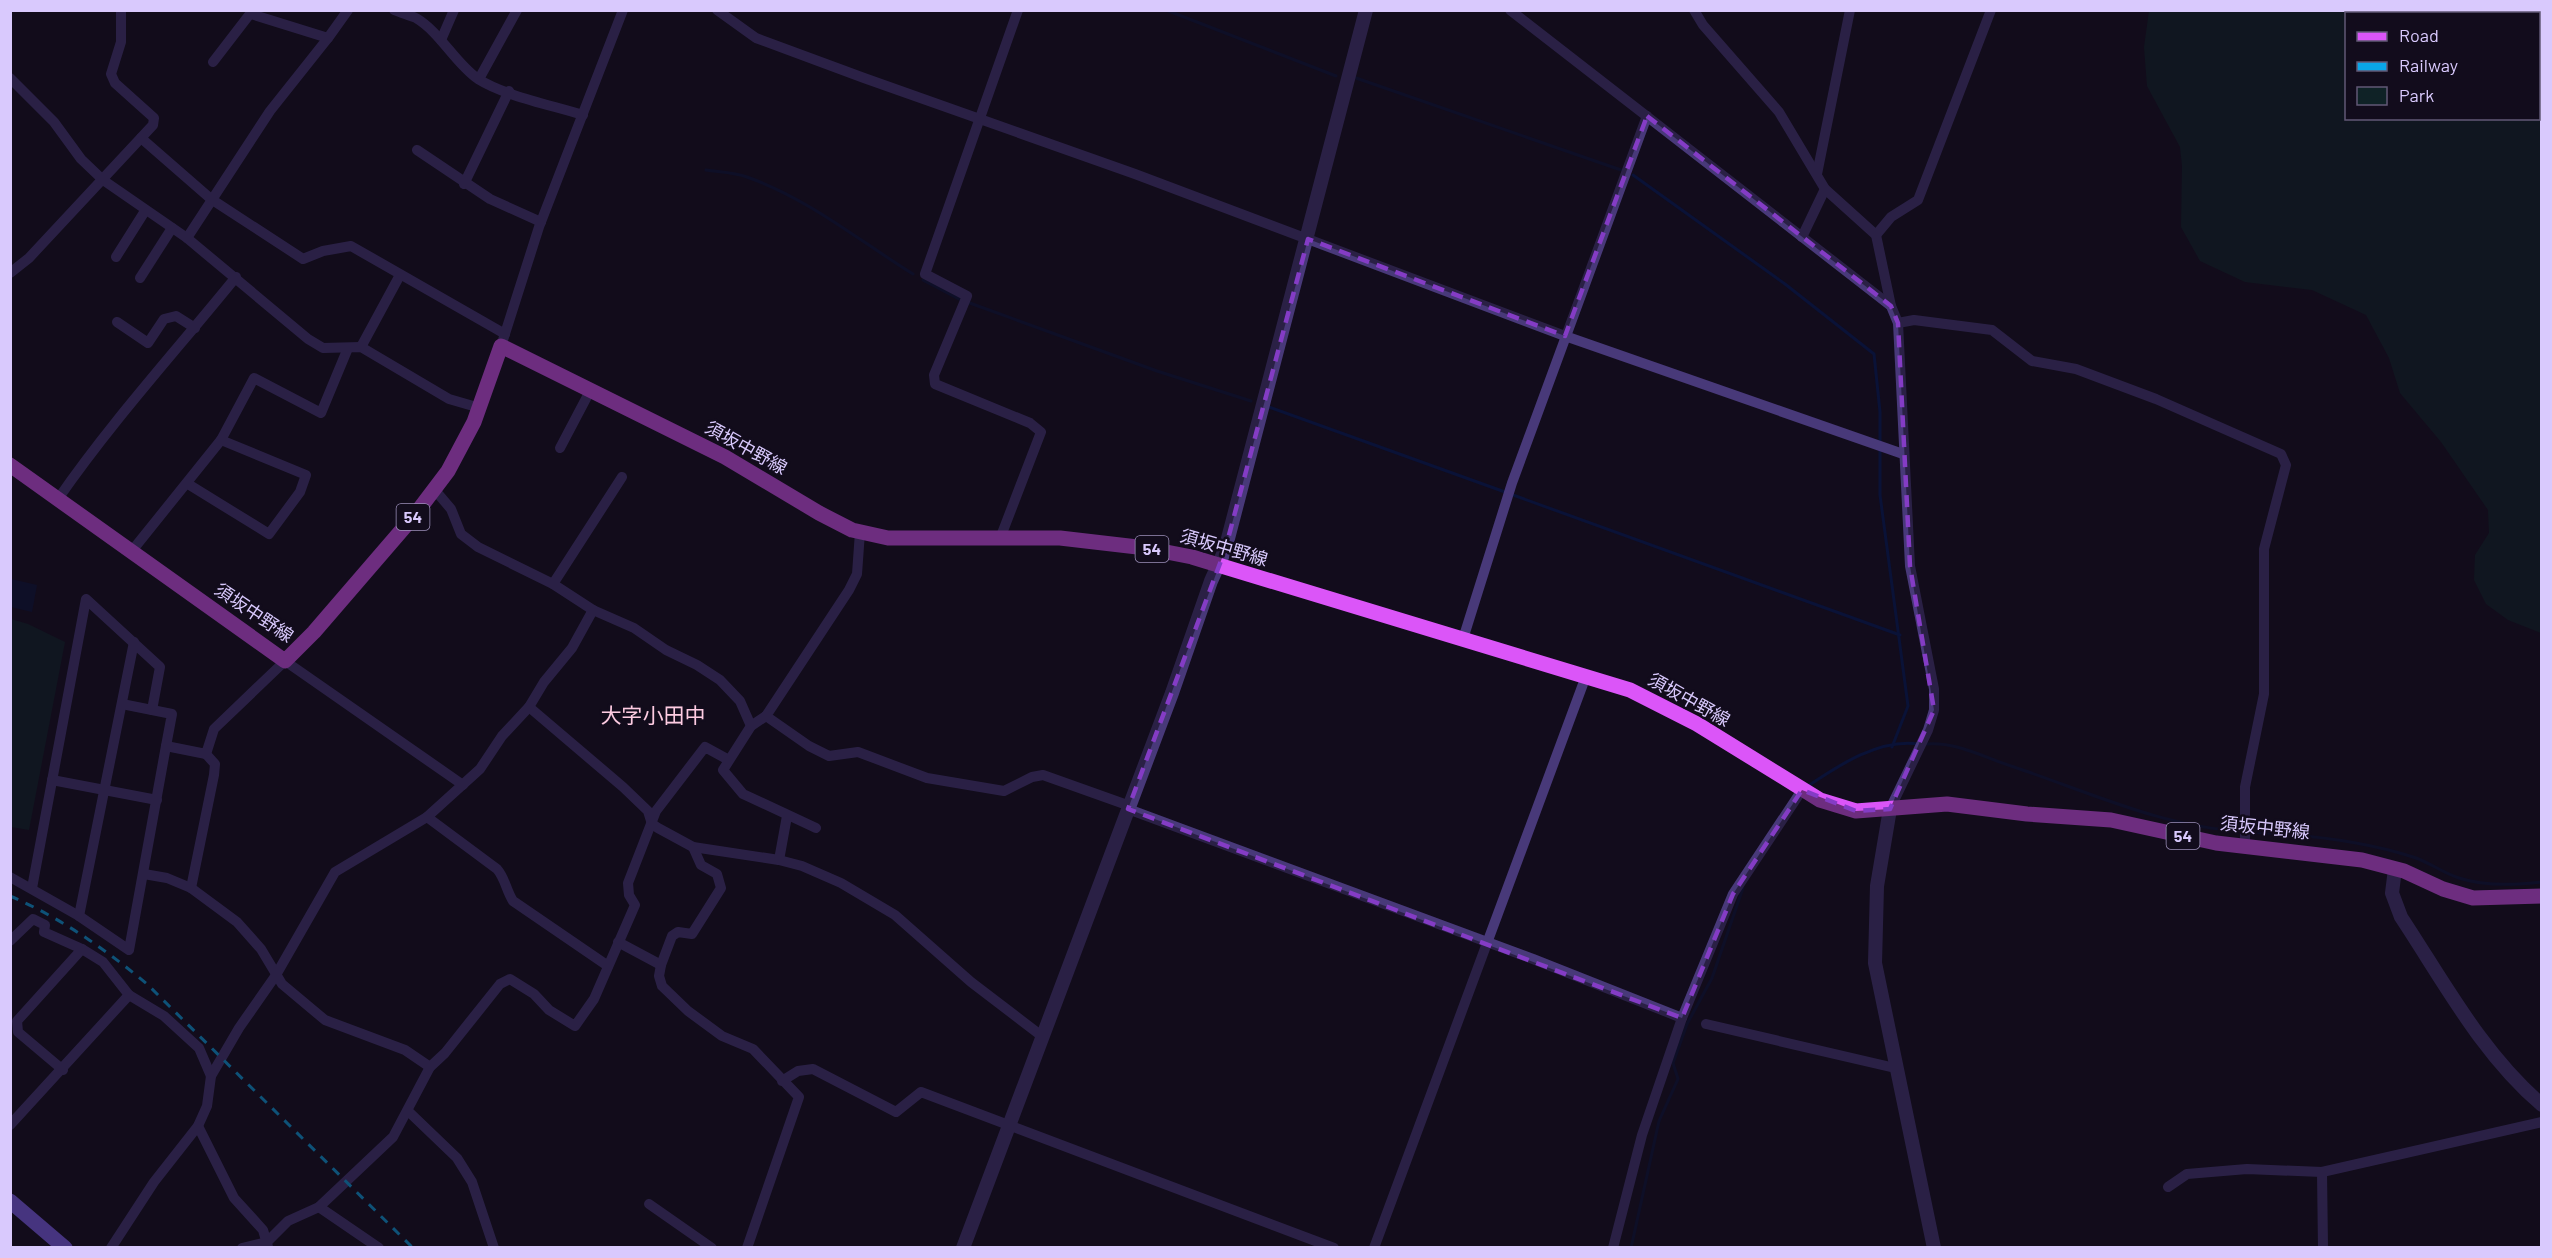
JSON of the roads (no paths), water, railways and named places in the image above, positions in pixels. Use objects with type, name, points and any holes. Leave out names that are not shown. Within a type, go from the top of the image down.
[{"type":"main road","name":"須坂中野線","points":[[10,465],[285,661],[314,632],[434,489],[467,437],[480,408],[503,340],[590,391],[725,457],[833,521],[860,532],[899,538],[1000,536],[1060,538],[1125,545],[1176,554],[1218,565],[1630,690],[1680,714],[1820,800],[1848,810],[1947,804],[2017,813],[2093,818],[2208,842],[2245,842],[2350,857],[2396,869],[2443,889],[2473,898],[2541,896]]},
{"type":"main road","points":[[10,1201],[65,1248]]},
{"type":"street","points":[[10,273],[29,258],[153,125],[154,118],[115,82],[111,74],[121,42],[121,10]]},
{"type":"street","points":[[188,238],[211,198],[270,111],[348,10]]},
{"type":"street","points":[[394,10],[415,18],[441,40],[459,63],[479,79],[583,115]]},
{"type":"street","points":[[441,40],[454,10]]},
{"type":"street","points":[[479,79],[517,10]]},
{"type":"street","points":[[141,138],[211,198],[303,259],[323,251],[351,246],[503,340],[541,222],[623,10]]},
{"type":"street","points":[[717,10],[756,38],[1308,239],[1565,336],[1904,454]]},
{"type":"street","points":[[1000,536],[1041,432],[1030,423],[935,384],[934,375],[967,296],[926,274],[978,119],[1018,10]]},
{"type":"street","points":[[963,1248],[1225,550],[1366,10]]},
{"type":"street","points":[[1694,10],[1703,26],[1779,112],[1825,189],[1876,235],[1891,306],[1898,323],[1910,566],[1934,688],[1935,710],[1928,730],[1890,809],[1877,886],[1875,963],[1934,1248]]},
{"type":"street","points":[[1817,174],[1850,10]]},
{"type":"street","points":[[1876,235],[1891,217],[1918,200],[1991,10]]},
{"type":"street","points":[[213,62],[252,12],[328,38]]},
{"type":"street","points":[[1514,12],[1891,306]]},
{"type":"street","points":[[10,78],[54,122],[81,159],[104,180],[145,211],[188,238],[308,339],[323,348],[361,347],[449,399],[480,408]]},
{"type":"street","points":[[464,184],[509,91]]},
{"type":"street","points":[[1463,639],[1512,483],[1647,116]]},
{"type":"street","points":[[417,150],[490,200],[541,222]]},
{"type":"street","points":[[1802,237],[1825,189]]},
{"type":"street","points":[[116,257],[145,211]]},
{"type":"street","points":[[140,278],[172,228]]},
{"type":"street","points":[[361,347],[400,275]]},
{"type":"street","points":[[58,499],[94,448],[236,277]]},
{"type":"street","points":[[117,322],[148,343],[164,319],[176,315],[195,328]]},
{"type":"street","points":[[1898,323],[1914,320],[1992,330],[2032,361],[2076,369],[2281,454],[2286,465],[2264,549],[2264,694],[2245,787],[2245,842]]},
{"type":"street","points":[[131,552],[188,484],[221,440],[255,378],[321,412],[348,348]]},
{"type":"street","points":[[560,448],[590,391]]},
{"type":"street","points":[[188,484],[269,534],[300,492],[306,475],[221,440]]},
{"type":"street","points":[[553,584],[622,477]]},
{"type":"street","points":[[434,489],[451,509],[460,534],[478,548],[553,584],[593,610],[634,628],[720,680],[740,701],[751,726]]},
{"type":"street","points":[[816,828],[743,794],[723,770],[727,759],[751,726],[766,716],[849,590],[857,574],[860,532]]},
{"type":"street","points":[[32,888],[86,599],[160,667],[152,710]]},
{"type":"street","points":[[111,1248],[154,1182],[198,1126],[207,1106],[212,1076],[239,1028],[276,975],[335,872],[427,817],[480,770],[502,736],[529,707],[544,682],[572,648],[593,610]]},
{"type":"street","points":[[79,916],[134,642]]},
{"type":"street","points":[[206,754],[214,729],[285,661],[463,785]]},
{"type":"street","points":[[1374,1248],[1586,676]]},
{"type":"street","points":[[10,877],[79,916],[129,950],[172,714],[122,704]]},
{"type":"street","points":[[529,707],[623,787],[648,811],[652,824],[693,847],[779,860],[802,866],[842,883],[895,915],[971,982],[1043,1037]]},
{"type":"street","points":[[766,716],[809,746],[830,756],[858,752],[927,778],[1004,791],[1032,777],[1043,775],[1682,1018]]},
{"type":"street","points":[[166,746],[206,754],[215,764],[191,888]]},
{"type":"street","points":[[243,1248],[267,1245],[288,1221],[319,1207],[393,1137],[408,1111],[415,1091],[430,1067],[445,1053],[500,984],[510,979],[522,985],[549,1010],[575,1026],[594,999],[635,905],[629,895],[628,883],[656,811],[705,747],[727,759]]},
{"type":"street","points":[[52,780],[157,800]]},
{"type":"street","points":[[1613,1248],[1642,1134],[1682,1018],[1733,894],[1802,790]]},
{"type":"street","points":[[779,860],[787,816]]},
{"type":"street","points":[[427,817],[497,869],[503,876],[505,889],[513,901],[608,966]]},
{"type":"street","points":[[693,847],[701,865],[717,874],[721,888],[692,934],[678,932],[672,936],[661,965],[659,976],[662,986],[681,1005],[722,1036],[753,1049],[799,1097],[747,1248]]},
{"type":"street","points":[[2396,869],[2392,894],[2401,917],[2486,1047],[2515,1083],[2541,1105]]},
{"type":"street","points":[[144,874],[167,878],[191,888],[237,922],[261,949],[282,984],[325,1020],[405,1050],[430,1067]]},
{"type":"street","points":[[10,941],[33,919],[45,925],[44,932],[82,949],[103,962],[129,994],[164,1016],[199,1048],[212,1076]]},
{"type":"street","points":[[618,942],[661,965]]},
{"type":"street","points":[[63,1070],[18,1032],[17,1021],[82,949]]},
{"type":"street","points":[[10,1125],[63,1070],[129,994]]},
{"type":"street","points":[[1706,1024],[1895,1068]]},
{"type":"street","points":[[782,1081],[798,1071],[813,1069],[896,1112],[921,1092],[1334,1248]]},
{"type":"street","points":[[408,1111],[458,1158],[472,1182],[494,1248]]},
{"type":"street","points":[[2168,1187],[2187,1174],[2247,1168],[2322,1172],[2541,1122]]},
{"type":"street","points":[[198,1126],[234,1198],[263,1230],[267,1245]]},
{"type":"street","points":[[2322,1172],[2323,1248]]},
{"type":"street","points":[[649,1204],[712,1248]]},
{"type":"street","points":[[319,1207],[379,1248]]},
{"type":"water","points":[[11,579],[37,585],[32,612],[11,607]]},
{"type":"waterway","points":[[1166,10],[1336,76]]},
{"type":"waterway","points":[[1356,78],[1621,170]]},
{"type":"waterway","points":[[706,170],[742,175],[770,186],[812,208],[913,274]]},
{"type":"waterway","points":[[1633,175],[1785,284],[1874,354],[1880,412],[1880,495],[1908,706],[1892,747]]},
{"type":"waterway","points":[[923,280],[961,300]]},
{"type":"waterway","points":[[967,302],[1157,371],[1251,401]]},
{"type":"waterway","points":[[1266,406],[1505,492]]},
{"type":"waterway","points":[[1513,495],[1900,635]]},
{"type":"waterway","points":[[1808,786],[1846,762],[1875,749],[1904,743],[1919,744]]},
{"type":"waterway","points":[[1926,744],[1948,745],[1970,751],[2155,816],[2184,823],[2242,831]]},
{"type":"waterway","points":[[2248,832],[2288,834],[2394,851],[2468,881],[2489,884],[2542,882]]},
{"type":"waterway","points":[[1631,1248],[1659,1121],[1678,1079],[1673,1063],[1687,1024],[1712,978],[1743,888]]},
{"type":"railway","points":[[10,896],[82,935],[147,984],[413,1248]]},
{"type":"district","name":"大字小田中","points":[[653,716]]}]
